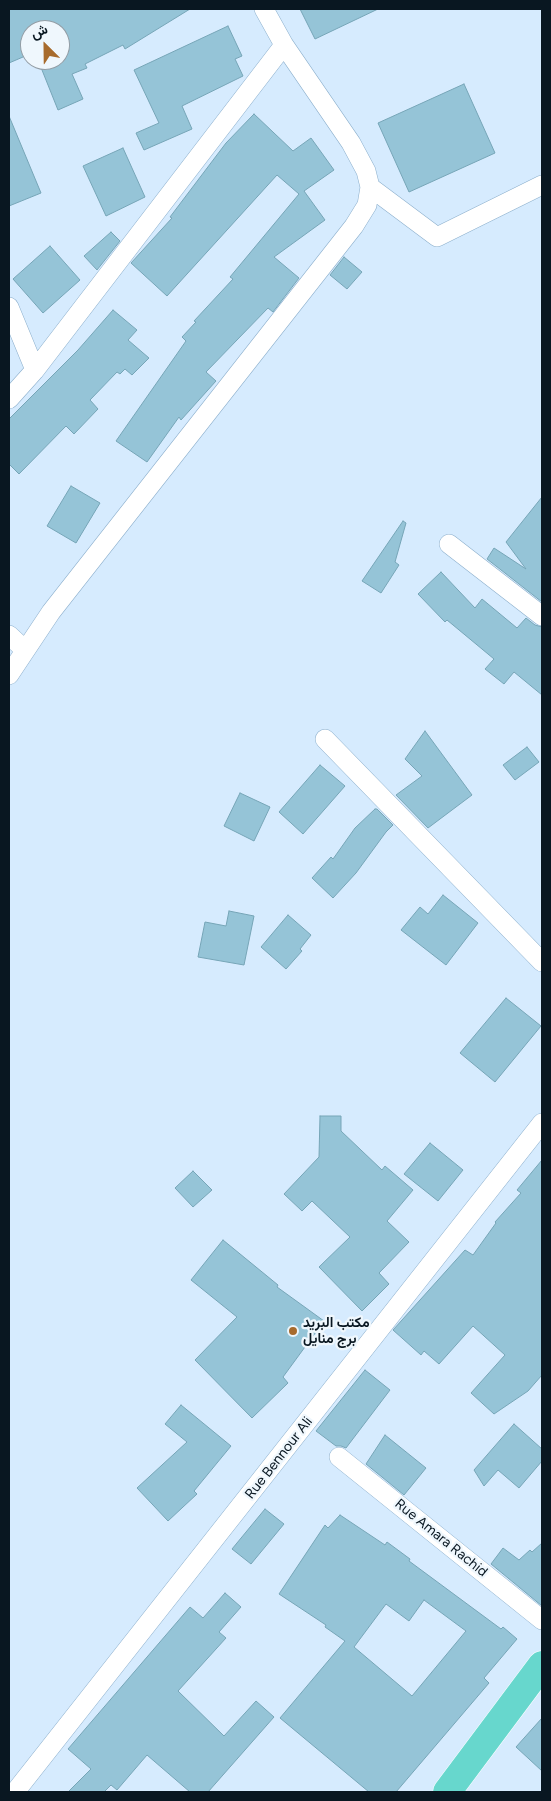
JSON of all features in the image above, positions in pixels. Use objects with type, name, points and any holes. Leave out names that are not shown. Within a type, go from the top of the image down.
[{"type":"main road","points":[[448,1792],[542,1665]]},
{"type":"street","points":[[9,676],[24,650],[51,612],[354,226],[367,205],[370,187],[366,171],[351,143],[284,45],[264,9]]},
{"type":"street","points":[[9,399],[35,370],[284,45]]},
{"type":"street","points":[[370,187],[437,237],[542,185]]},
{"type":"street","points":[[9,307],[35,370]]},
{"type":"street","points":[[449,544],[542,616]]},
{"type":"street","points":[[9,635],[24,650]]},
{"type":"street","points":[[325,738],[542,962]]},
{"type":"street","name":"Rue Bennour Ali","points":[[15,1792],[542,1123]]},
{"type":"street","name":"Rue Amara Rachid","points":[[339,1457],[542,1620]]},
{"type":"building","points":[[9,9],[190,9],[125,49],[123,45],[85,64],[87,68],[72,74],[83,99],[58,110],[42,70],[70,70],[70,20],[20,20],[20,58],[9,63]]},
{"type":"building","points":[[300,9],[378,9],[315,39]]},
{"type":"building","points":[[228,26],[242,56],[235,59],[243,76],[182,106],[192,129],[144,150],[136,133],[159,123],[134,70]]},
{"type":"building","points":[[464,84],[495,153],[409,192],[378,123]]},
{"type":"building","points":[[254,114],[293,151],[311,138],[334,170],[304,191],[325,220],[274,257],[299,278],[273,312],[268,308],[206,372],[216,381],[181,420],[179,417],[147,462],[116,441],[186,341],[182,337],[196,322],[194,321],[233,279],[230,277],[299,194],[277,175],[167,296],[131,263],[172,218],[170,217],[226,143]]},
{"type":"building","points":[[9,116],[41,193],[9,206]]},
{"type":"building","points":[[123,148],[145,197],[106,216],[83,166]]},
{"type":"building","points":[[111,232],[120,241],[97,270],[84,256]]},
{"type":"building","points":[[50,246],[80,280],[43,313],[13,279]]},
{"type":"building","points":[[344,257],[362,272],[347,289],[330,275]]},
{"type":"building","points":[[113,310],[137,330],[128,340],[149,358],[132,375],[125,369],[120,374],[117,372],[90,400],[98,409],[74,434],[66,426],[19,474],[9,464],[9,419],[78,350]]},
{"type":"building","points":[[71,486],[100,503],[76,543],[47,526]]},
{"type":"building","points":[[542,497],[542,602],[487,559],[494,548],[526,569],[506,542]]},
{"type":"building","points":[[403,521],[406,523],[395,562],[399,565],[381,593],[362,581]]},
{"type":"building","points":[[441,572],[475,608],[482,599],[517,628],[526,618],[535,625],[542,627],[542,695],[514,672],[504,684],[485,669],[494,659],[447,620],[445,622],[418,594]]},
{"type":"building","points":[[425,731],[472,795],[428,828],[396,795],[422,776],[405,759]]},
{"type":"building","points":[[527,747],[539,762],[515,780],[503,765]]},
{"type":"building","points":[[320,765],[345,786],[303,834],[279,812]]},
{"type":"building","points":[[240,793],[270,807],[254,841],[224,826]]},
{"type":"building","points":[[375,809],[393,825],[356,873],[333,898],[312,878],[331,857],[333,859],[355,828]]},
{"type":"building","points":[[443,895],[478,923],[446,965],[401,930],[420,907],[428,914]]},
{"type":"building","points":[[229,911],[254,916],[244,965],[198,957],[205,922],[226,926]]},
{"type":"building","points":[[288,915],[311,935],[300,949],[302,951],[286,969],[261,947]]},
{"type":"building","points":[[506,998],[541,1026],[495,1082],[460,1053]]},
{"type":"building","points":[[320,1116],[341,1116],[341,1131],[382,1170],[385,1166],[413,1190],[387,1221],[409,1242],[379,1273],[389,1284],[362,1311],[319,1267],[350,1237],[312,1201],[302,1211],[284,1194],[319,1157]]},
{"type":"building","points":[[430,1143],[463,1170],[438,1201],[404,1174]]},
{"type":"building","points":[[542,1160],[542,1375],[528,1391],[494,1414],[471,1393],[505,1355],[473,1326],[439,1364],[424,1351],[421,1355],[393,1330],[465,1250],[473,1255],[495,1222],[521,1193],[517,1190]]},
{"type":"building","points":[[193,1171],[212,1190],[193,1207],[175,1188]]},
{"type":"building","points":[[223,1240],[278,1285],[277,1287],[324,1321],[283,1377],[288,1383],[252,1418],[195,1360],[237,1317],[191,1280]]},
{"type":"building","points":[[365,1370],[390,1390],[346,1448],[336,1446],[316,1431]]},
{"type":"building","points":[[181,1405],[231,1446],[194,1491],[197,1494],[168,1521],[137,1488],[187,1442],[165,1424]]},
{"type":"building","points":[[514,1424],[542,1449],[542,1461],[519,1488],[498,1470],[484,1486],[474,1470]]},
{"type":"building","points":[[385,1435],[426,1468],[404,1495],[366,1464]]},
{"type":"building","points":[[265,1509],[284,1524],[251,1564],[232,1549]]},
{"type":"building","points":[[340,1515],[385,1545],[387,1542],[410,1559],[409,1561],[501,1629],[503,1627],[517,1639],[484,1678],[489,1683],[396,1792],[369,1792],[280,1718],[345,1641],[325,1627],[326,1625],[279,1594],[325,1525],[328,1528]],"holes":[[[424,1600],[466,1631],[412,1696],[354,1647],[386,1604],[409,1621]]]},
{"type":"building","points":[[542,1543],[542,1606],[491,1564],[503,1548],[519,1560],[530,1550],[532,1552]]},
{"type":"building","points":[[225,1593],[241,1607],[219,1632],[226,1638],[178,1691],[224,1736],[256,1701],[274,1717],[208,1792],[190,1792],[147,1755],[117,1790],[111,1785],[104,1792],[68,1792],[91,1769],[68,1749],[190,1607],[203,1618]]},
{"type":"building","points":[[542,1718],[542,1771],[516,1747]]},
{"type":"place","name":"مكتب البريد برج منايل","points":[[293,1331]]}]
